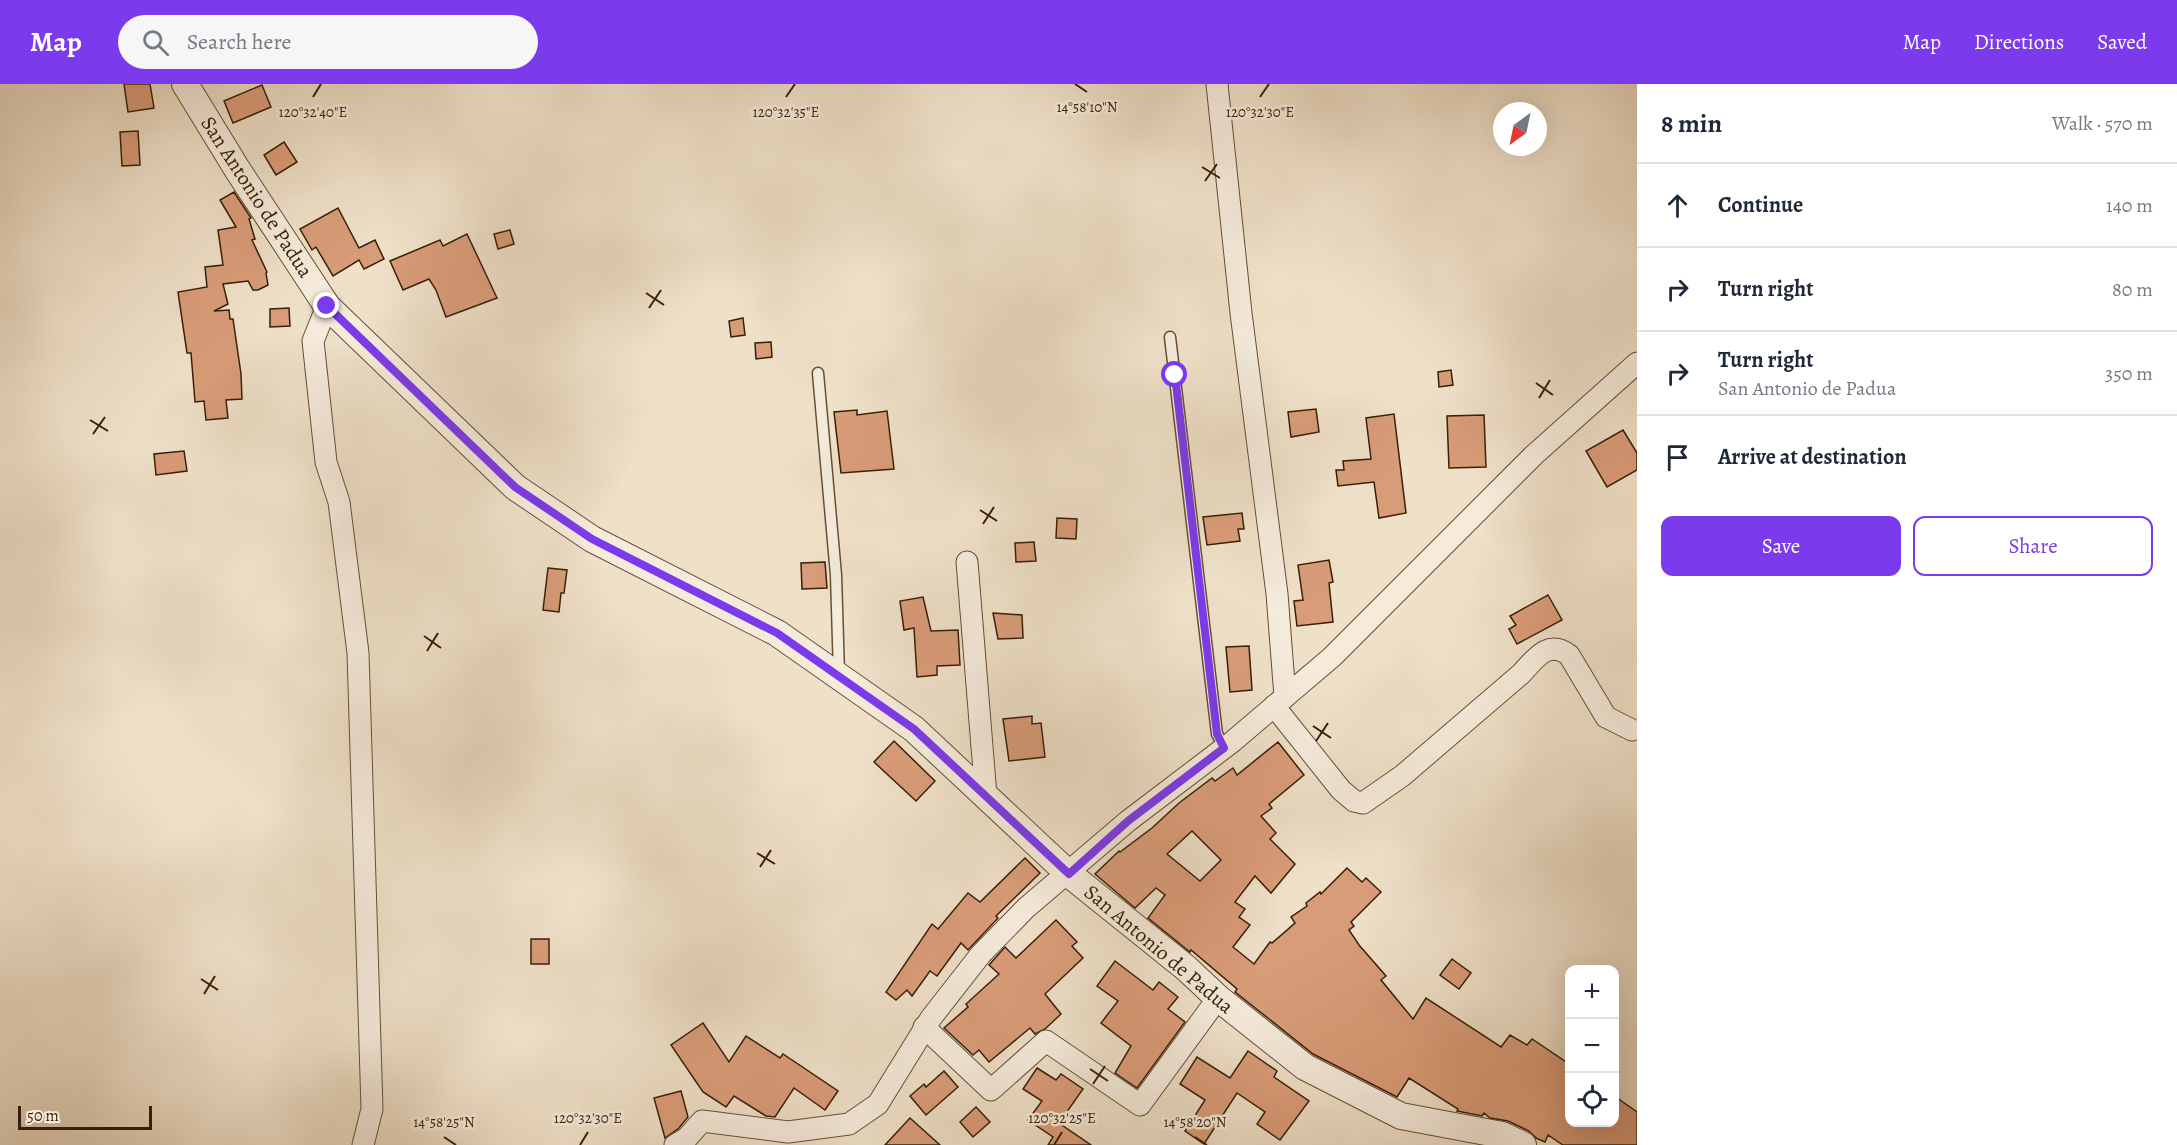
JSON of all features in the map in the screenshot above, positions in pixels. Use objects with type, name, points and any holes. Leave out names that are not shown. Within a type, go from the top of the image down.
[{"type":"street","name":"San Antonio de Padua","points":[[185,84],[237,169],[327,306],[515,487],[592,539],[777,633],[914,729],[1069,874],[1305,1067],[1401,1116],[1502,1135],[1523,1145]]},
{"type":"street","points":[[1217,84],[1241,313],[1277,594],[1280,701],[1341,790],[1354,801],[1363,803],[1402,776],[1539,656],[1552,648],[1562,650],[1569,655],[1606,717],[1635,731]]},
{"type":"street","points":[[327,306],[312,341],[326,462],[339,502],[358,653],[372,1109],[363,1145]]},
{"type":"street","points":[[675,1145],[687,1138],[702,1121],[788,1132],[849,1124],[878,1104],[924,1027],[981,954],[1026,908],[1069,874],[1128,821],[1224,748],[1332,657],[1534,455],[1637,363]]},
{"type":"street","points":[[966,562],[986,796]]},
{"type":"street","points":[[924,1027],[990,1089],[1046,1041],[1140,1105],[1218,998]]},
{"type":"lane","points":[[1170,337],[1217,734],[1224,748]]},
{"type":"lane","points":[[818,374],[836,575],[839,677]]},
{"type":"building","points":[[124,84],[150,84],[154,108],[128,112]]},
{"type":"building","points":[[262,85],[271,107],[233,123],[224,101]]},
{"type":"building","points":[[138,131],[140,165],[122,166],[120,132]]},
{"type":"building","points":[[284,142],[297,162],[276,175],[264,155]]},
{"type":"building","points":[[234,192],[251,218],[249,219],[255,239],[252,240],[267,272],[268,285],[253,290],[248,281],[223,284],[228,304],[214,311],[229,310],[230,319],[233,319],[241,374],[242,399],[226,400],[228,418],[206,420],[204,401],[195,402],[191,353],[187,353],[178,292],[207,287],[205,267],[223,265],[218,230],[236,227],[220,200]]},
{"type":"building","points":[[338,208],[359,248],[375,240],[384,259],[364,269],[359,260],[333,276],[316,247],[312,250],[300,229]]},
{"type":"building","points":[[510,230],[514,244],[498,249],[494,234]]},
{"type":"building","points":[[467,234],[497,298],[446,317],[436,290],[429,279],[403,290],[390,261],[440,240],[443,246]]},
{"type":"building","points":[[289,308],[290,326],[270,327],[270,309]]},
{"type":"building","points":[[743,318],[745,335],[731,337],[729,321]]},
{"type":"building","points":[[771,342],[772,357],[756,359],[755,343]]},
{"type":"building","points":[[1451,370],[1453,385],[1439,387],[1438,372]]},
{"type":"building","points":[[1316,409],[1319,432],[1291,437],[1288,412]]},
{"type":"building","points":[[857,410],[857,415],[887,411],[894,469],[841,473],[834,412]]},
{"type":"building","points":[[1394,414],[1406,513],[1379,518],[1374,482],[1338,486],[1336,470],[1344,470],[1343,461],[1371,459],[1366,418]]},
{"type":"building","points":[[1484,415],[1486,467],[1449,468],[1447,416]]},
{"type":"building","points":[[1623,430],[1637,453],[1637,470],[1607,487],[1586,451]]},
{"type":"building","points":[[184,451],[187,471],[156,475],[154,454]]},
{"type":"building","points":[[1242,513],[1244,529],[1238,529],[1240,541],[1207,545],[1203,517]]},
{"type":"building","points":[[1057,518],[1077,519],[1076,539],[1056,538]]},
{"type":"building","points":[[1034,542],[1036,561],[1016,562],[1015,543]]},
{"type":"building","points":[[1329,560],[1333,582],[1329,583],[1333,622],[1297,626],[1294,601],[1303,600],[1298,565]]},
{"type":"building","points":[[825,562],[827,588],[802,589],[801,563]]},
{"type":"building","points":[[548,568],[567,570],[559,612],[543,610]]},
{"type":"building","points":[[1548,595],[1562,620],[1517,644],[1509,629],[1516,625],[1510,616]]},
{"type":"building","points":[[923,597],[931,631],[958,630],[960,665],[937,666],[937,675],[917,677],[914,628],[904,630],[900,601]]},
{"type":"building","points":[[993,613],[1022,615],[1023,638],[998,639]]},
{"type":"building","points":[[1249,646],[1252,690],[1230,692],[1226,647]]},
{"type":"building","points":[[1032,716],[1032,724],[1041,723],[1045,757],[1009,761],[1003,719]]},
{"type":"building","points":[[894,741],[935,781],[916,801],[874,762]]},
{"type":"building","points":[[1278,742],[1304,775],[1269,804],[1272,808],[1261,816],[1276,833],[1270,839],[1295,864],[1271,893],[1255,876],[1235,902],[1245,909],[1239,917],[1250,925],[1233,947],[1254,964],[1270,942],[1272,943],[1295,923],[1291,917],[1307,906],[1306,903],[1320,892],[1321,894],[1347,868],[1362,882],[1366,878],[1381,892],[1351,922],[1354,926],[1349,930],[1386,976],[1381,980],[1413,1019],[1426,998],[1501,1047],[1510,1035],[1527,1045],[1532,1039],[1565,1061],[1565,1127],[1619,1127],[1619,1099],[1637,1112],[1637,1145],[1563,1145],[1548,1135],[1545,1142],[1508,1121],[1490,1118],[1484,1113],[1482,1116],[1457,1111],[1458,1109],[1409,1078],[1397,1097],[1313,1054],[1235,992],[1237,989],[1191,950],[1190,952],[1148,918],[1165,895],[1156,888],[1135,908],[1095,874],[1119,851],[1152,828],[1179,803],[1212,778],[1215,781],[1233,768],[1237,775]],"holes":[[[1192,831],[1221,860],[1200,881],[1167,854]]]},
{"type":"building","points":[[1025,858],[1040,873],[996,916],[998,918],[968,950],[961,943],[937,976],[930,971],[912,996],[907,990],[896,1000],[886,992],[932,924],[938,929],[968,893],[980,902]]},
{"type":"building","points":[[1056,920],[1077,942],[1072,946],[1083,958],[1045,994],[1061,1014],[1045,1029],[1035,1034],[1030,1028],[989,1062],[979,1050],[973,1055],[944,1028],[968,1007],[966,1004],[999,974],[989,965],[1005,947],[1016,958]]},
{"type":"building","points":[[531,939],[549,939],[549,964],[531,964]]},
{"type":"building","points":[[1452,959],[1471,973],[1459,989],[1440,975]]},
{"type":"building","points":[[1115,961],[1153,990],[1159,982],[1178,997],[1168,1009],[1185,1022],[1137,1088],[1115,1073],[1131,1046],[1101,1023],[1118,1001],[1097,986]]},
{"type":"building","points":[[703,1023],[729,1062],[746,1036],[780,1058],[783,1054],[838,1091],[825,1110],[794,1088],[775,1117],[766,1116],[734,1096],[726,1107],[703,1092],[671,1045]]},
{"type":"building","points":[[1248,1051],[1277,1071],[1274,1077],[1309,1101],[1280,1140],[1257,1124],[1265,1112],[1237,1093],[1204,1144],[1185,1131],[1205,1100],[1180,1084],[1197,1057],[1230,1078]]},
{"type":"building","points":[[1037,1068],[1056,1080],[1061,1074],[1083,1089],[1059,1123],[1091,1145],[1048,1145],[1053,1137],[1028,1120],[1042,1101],[1023,1089]]},
{"type":"building","points":[[944,1071],[958,1087],[926,1115],[910,1096],[924,1084],[926,1087]]},
{"type":"building","points":[[681,1091],[688,1117],[679,1128],[665,1138],[654,1098]]},
{"type":"building","points":[[976,1107],[990,1122],[973,1137],[960,1122]]},
{"type":"building","points":[[910,1118],[940,1145],[885,1145]]},
{"type":"route","points":[[327,306],[515,487],[592,539],[777,633],[914,729],[1069,874],[1128,821],[1224,748],[1217,734],[1175,375]]}]
